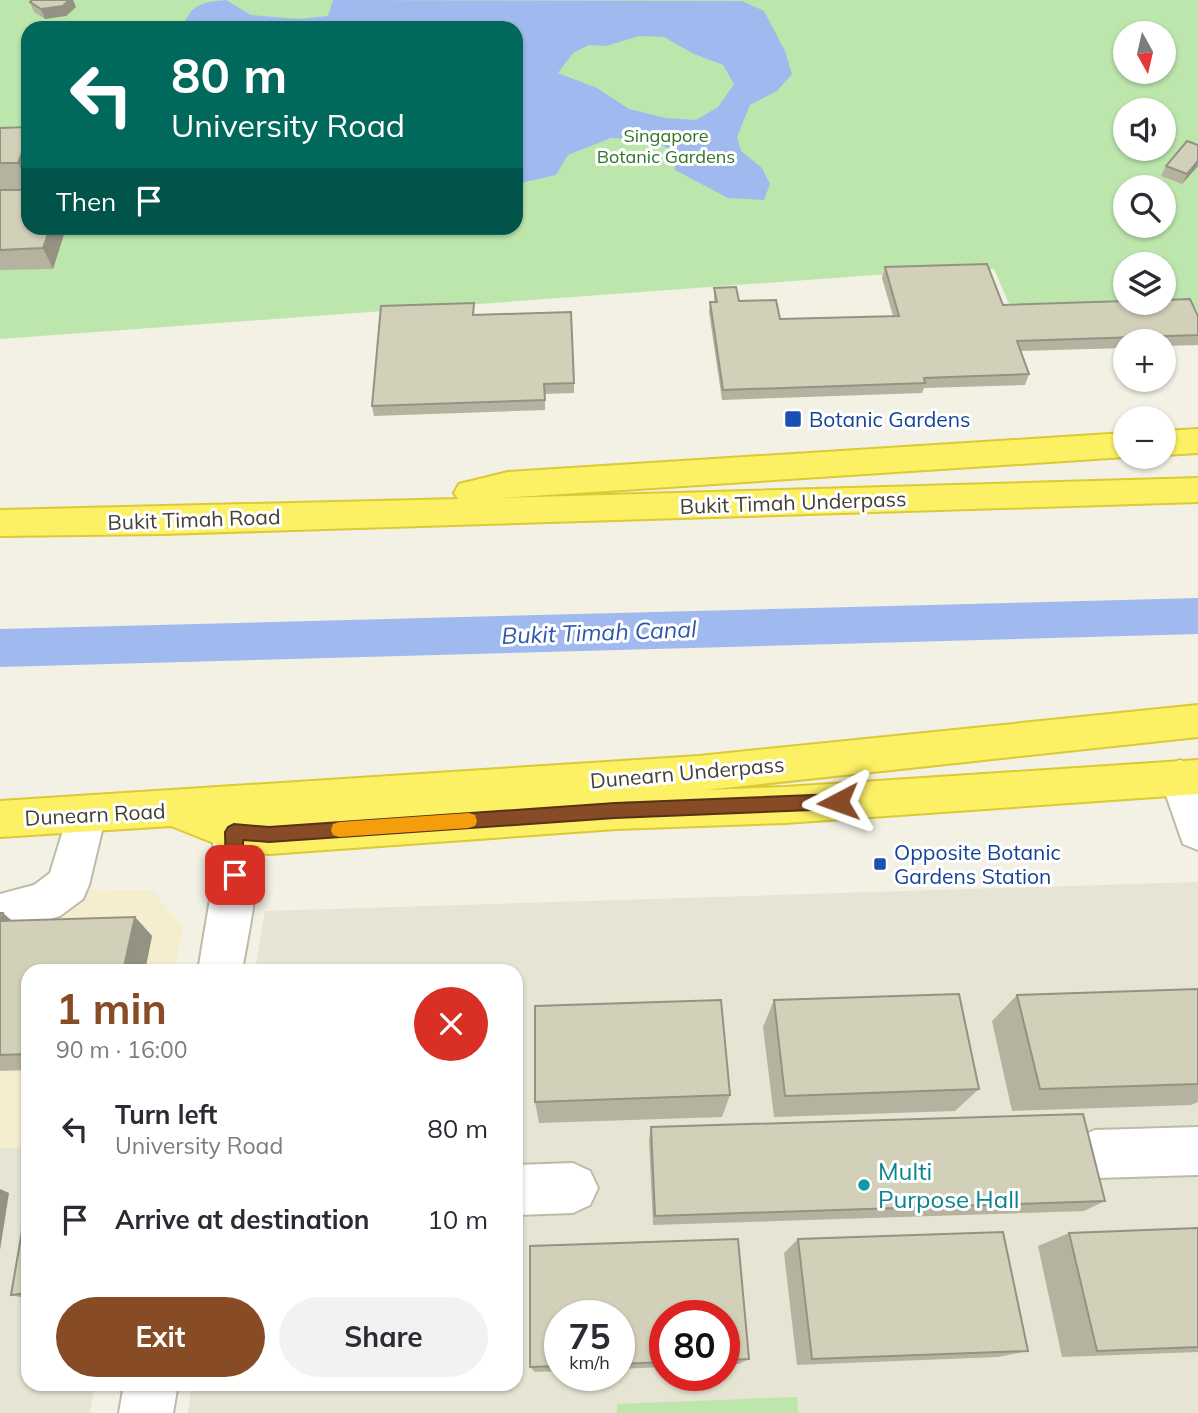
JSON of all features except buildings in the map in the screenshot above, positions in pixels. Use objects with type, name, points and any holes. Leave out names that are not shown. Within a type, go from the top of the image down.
[{"type":"highway","points":[[1176,442],[1198,441]]},
{"type":"highway","points":[[388,514],[508,484],[1113,446]]},
{"type":"highway","name":"Bukit Timah Underpass","points":[[388,514],[1198,490]]},
{"type":"highway","name":"Bukit Timah Road","points":[[0,523],[388,514]]},
{"type":"highway","name":"Dunearn Underpass","points":[[174,809],[699,773],[1198,720]]},
{"type":"highway","points":[[251,833],[615,811],[786,805],[1189,777]]},
{"type":"highway","name":"Dunearn Road","points":[[0,819],[174,809],[251,833]]},
{"type":"street","points":[[1189,777],[1198,831]]},
{"type":"street","points":[[0,914],[45,902],[68,886],[86,814]]},
{"type":"street","points":[[221,964],[235,875],[251,833]]},
{"type":"street","points":[[1095,1154],[1198,1151]]},
{"type":"street","points":[[523,1190],[573,1188]]},
{"type":"street","points":[[146,1413],[150,1391]]},
{"type":"shaded area","points":[[1198,882],[1198,1413],[188,1413],[191,1391],[523,1391],[523,964],[256,964],[265,911]]},
{"type":"shaded area","points":[[152,890],[183,927],[175,964],[21,964],[21,1147],[0,1148],[0,891]]},
{"type":"shaded area","points":[[21,1147],[21,1391],[94,1391],[90,1413],[0,1413],[0,1148]]},
{"type":"green space","name":"Singapore Botanic Gardens","points":[[0,0],[1198,0],[1198,312],[1192,302],[1176,303],[1176,252],[1113,252],[1113,304],[1010,306],[994,269],[875,275],[0,339]]},
{"type":"green space","points":[[797,1397],[798,1413],[617,1413],[617,1404]]},
{"type":"water","points":[[226,0],[251,15],[298,19],[328,16],[333,0],[742,1],[764,11],[785,51],[792,74],[777,91],[750,105],[737,137],[741,151],[762,168],[770,184],[764,200],[728,198],[675,170],[674,151],[650,140],[611,138],[568,155],[556,175],[523,182],[523,21],[186,21],[194,9],[204,3]],"holes":[[[639,36],[664,37],[694,54],[723,65],[734,84],[718,107],[696,120],[666,118],[629,109],[597,88],[558,73],[573,53],[589,45],[606,46]]]},
{"type":"waterway","name":"Bukit Timah Canal","points":[[0,648],[1198,616]]},
{"type":"slow traffic","points":[[339,830],[469,821]]},
{"type":"place","name":"Botanic Gardens","points":[[793,419]]},
{"type":"place","name":"Opposite Botanic Gardens Station","points":[[880,864]]},
{"type":"place","name":"Multi Purpose Hall","points":[[864,1185]]},
{"type":"route","points":[[235,875],[234,832],[269,835],[615,811],[838,802]]}]
